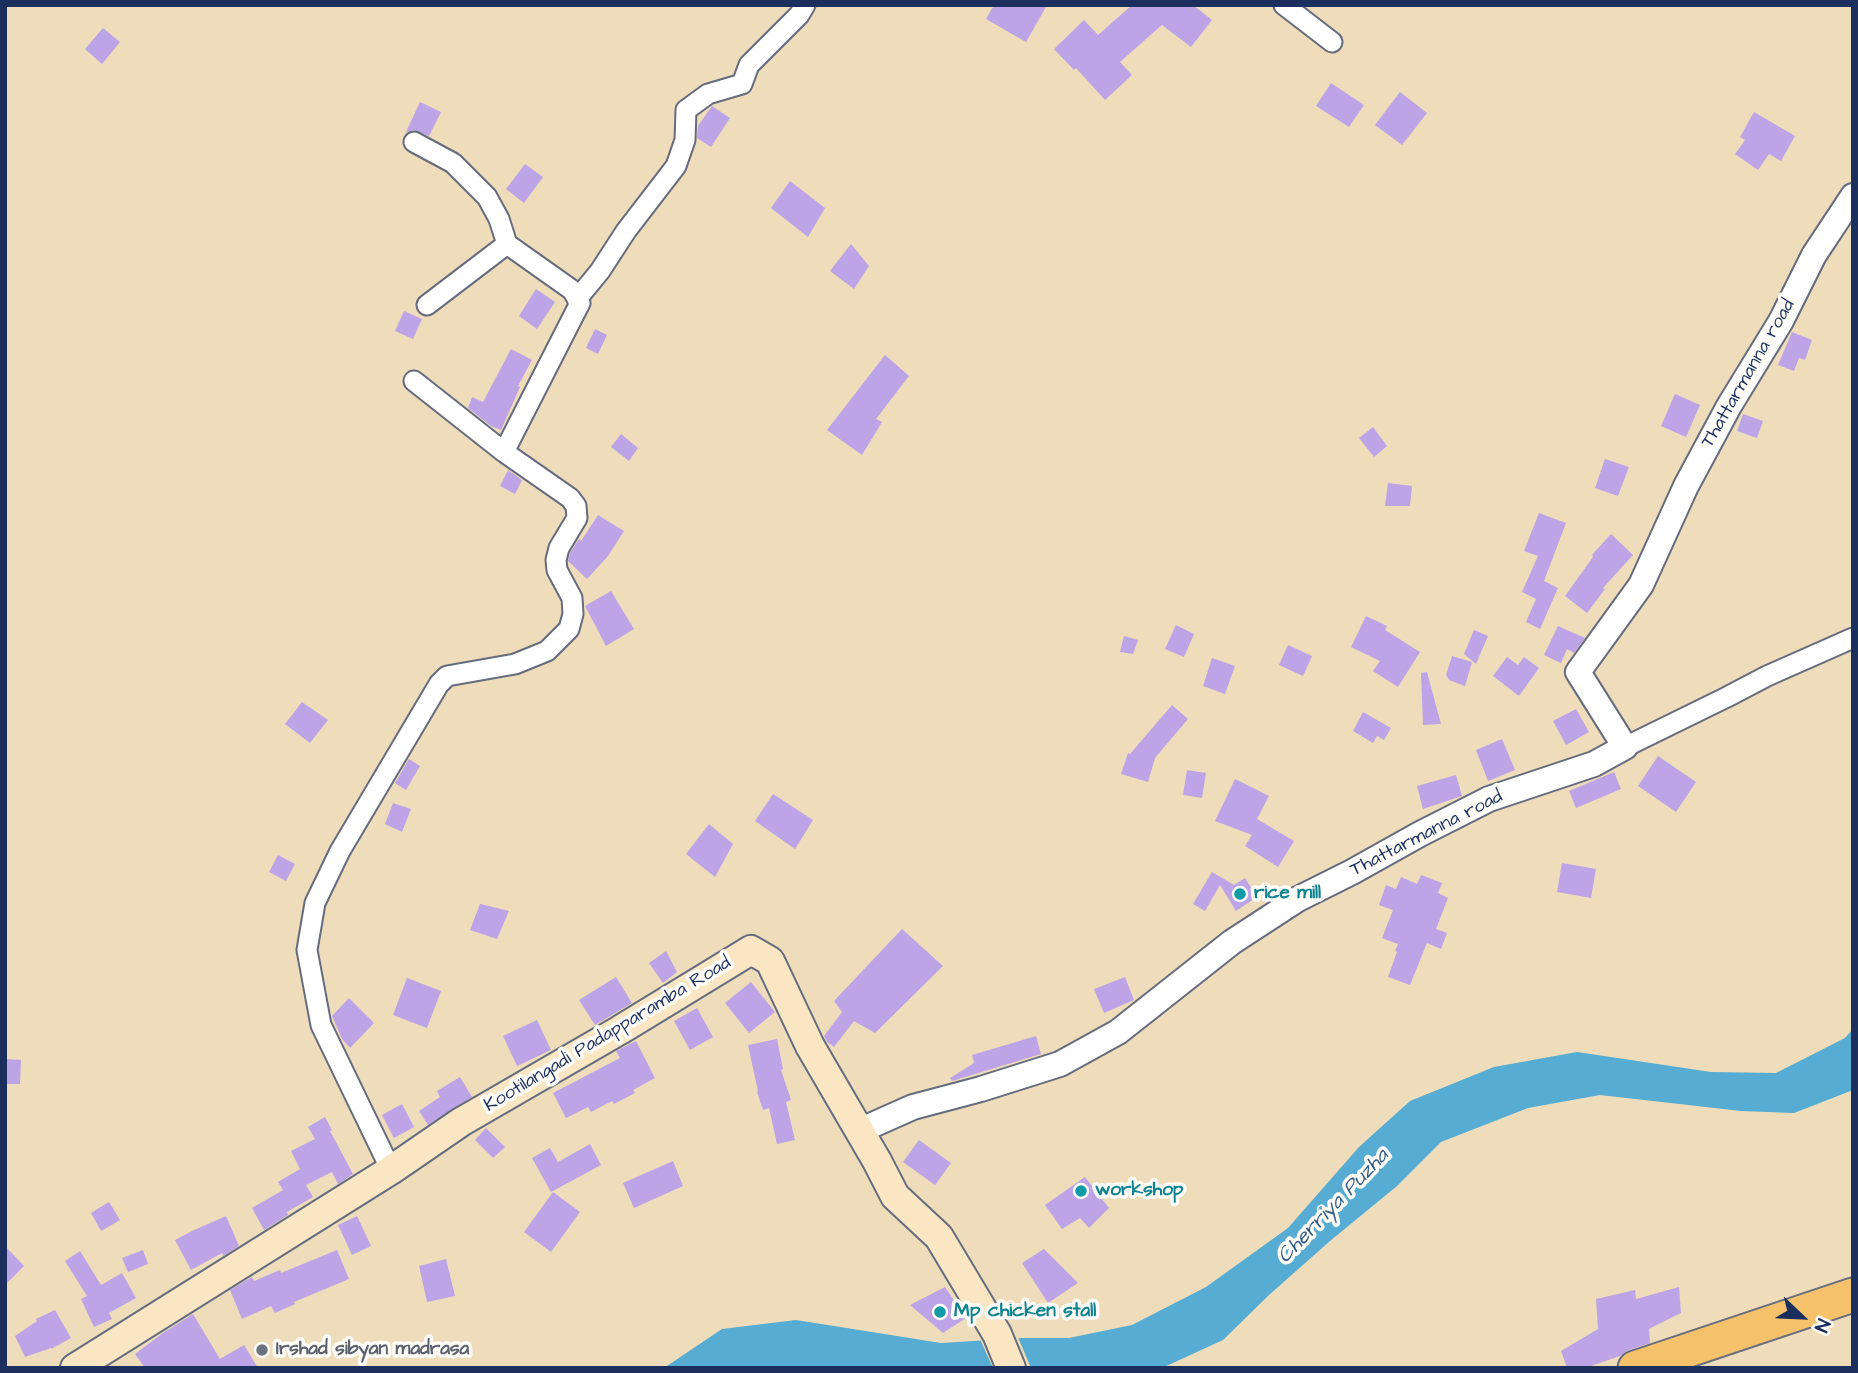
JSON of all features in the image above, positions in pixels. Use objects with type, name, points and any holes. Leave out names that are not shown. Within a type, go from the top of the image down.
[{"type":"highway","points":[[1636,1368],[1853,1295]]},
{"type":"main road","name":"Kootilangadi Padapparamba Road","points":[[83,1366],[391,1170],[461,1122],[751,950],[770,961],[810,1046],[895,1196],[939,1237],[997,1334],[1011,1368]]},
{"type":"street","points":[[577,299],[676,166],[685,140],[686,110],[708,94],[742,84],[749,65],[799,15],[805,5]]},
{"type":"street","points":[[1284,5],[1332,42]]},
{"type":"street","points":[[414,142],[453,163],[487,197],[508,244],[572,290],[580,303],[504,452]]},
{"type":"street","name":"Thattarmanna road","points":[[859,1131],[913,1107],[1060,1064],[1118,1032],[1232,942],[1298,899],[1489,799],[1594,764],[1625,747],[1578,672],[1641,585],[1686,486],[1729,406],[1781,321],[1815,255],[1853,196]]},
{"type":"street","points":[[427,305],[508,244]]},
{"type":"street","points":[[391,1170],[321,1025],[307,950],[315,903],[340,851],[439,684],[447,676],[515,664],[547,651],[569,629],[573,614],[572,598],[557,570],[556,561],[559,548],[577,518],[576,506],[570,498],[504,452],[414,382]]},
{"type":"street","points":[[1625,747],[1767,676],[1853,638]]},
{"type":"water","name":"Cherriya Puzha","points":[[1853,1029],[1853,1090],[1794,1113],[1741,1111],[1600,1095],[1528,1108],[1441,1142],[1397,1186],[1330,1241],[1223,1340],[1162,1368],[664,1368],[722,1329],[796,1320],[941,1343],[1069,1338],[1132,1325],[1206,1287],[1288,1228],[1359,1147],[1410,1101],[1494,1067],[1577,1052],[1711,1072],[1776,1073],[1845,1038]]},
{"type":"pier","points":[[1017,1335],[1031,1368],[993,1368],[979,1337]]},
{"type":"building","points":[[994,5],[1047,5],[1026,42],[986,19]]},
{"type":"building","points":[[1132,5],[1193,5],[1212,20],[1191,47],[1162,25],[1120,62],[1132,75],[1105,100],[1076,68],[1074,70],[1054,49],[1084,20],[1098,35]]},
{"type":"building","points":[[103,28],[120,42],[102,64],[85,49]]},
{"type":"building","points":[[1331,83],[1364,105],[1349,127],[1316,106]]},
{"type":"building","points":[[1400,92],[1427,113],[1402,145],[1375,125]]},
{"type":"building","points":[[420,102],[441,112],[429,136],[414,130],[406,132]]},
{"type":"building","points":[[712,106],[730,118],[711,147],[697,138],[698,126]]},
{"type":"building","points":[[1754,112],[1795,136],[1781,161],[1769,154],[1758,170],[1735,154],[1745,140],[1740,137]]},
{"type":"building","points":[[525,164],[543,177],[524,203],[506,189]]},
{"type":"building","points":[[790,181],[825,208],[808,237],[771,208]]},
{"type":"building","points":[[851,244],[869,266],[854,289],[830,271]]},
{"type":"building","points":[[536,289],[555,302],[537,329],[519,316]]},
{"type":"building","points":[[404,311],[422,319],[413,339],[395,331]]},
{"type":"building","points":[[595,329],[607,335],[598,354],[586,348]]},
{"type":"building","points":[[1792,332],[1812,340],[1805,360],[1799,358],[1794,371],[1778,365]]},
{"type":"building","points":[[511,349],[532,360],[518,386],[520,387],[501,430],[491,426],[468,408],[472,397],[483,402]]},
{"type":"building","points":[[885,355],[909,376],[876,419],[882,422],[862,455],[827,430]]},
{"type":"building","points":[[1675,394],[1700,405],[1686,437],[1661,426]]},
{"type":"building","points":[[1743,414],[1763,421],[1757,438],[1737,431]]},
{"type":"building","points":[[1373,427],[1387,446],[1374,457],[1359,438]]},
{"type":"building","points":[[621,434],[638,448],[629,461],[611,447]]},
{"type":"building","points":[[1605,459],[1629,467],[1618,496],[1595,488]]},
{"type":"building","points":[[508,470],[522,480],[515,494],[500,486]]},
{"type":"building","points":[[1388,483],[1412,486],[1410,506],[1385,506]]},
{"type":"building","points":[[1539,513],[1566,523],[1544,581],[1558,588],[1540,629],[1526,622],[1536,599],[1522,592],[1538,556],[1524,551]]},
{"type":"building","points":[[598,515],[624,531],[608,556],[587,579],[568,561],[579,539],[581,541]]},
{"type":"building","points":[[1611,534],[1633,555],[1603,588],[1605,589],[1587,613],[1565,596],[1592,555]]},
{"type":"building","points":[[611,591],[634,629],[606,646],[585,606]]},
{"type":"building","points":[[1366,616],[1387,626],[1385,630],[1420,652],[1398,687],[1373,671],[1380,661],[1351,647]]},
{"type":"building","points":[[1176,625],[1194,634],[1184,657],[1165,649]]},
{"type":"building","points":[[1558,626],[1585,638],[1574,653],[1567,649],[1561,663],[1544,655]]},
{"type":"building","points":[[1474,630],[1488,636],[1476,664],[1464,654]]},
{"type":"building","points":[[1124,636],[1138,640],[1133,654],[1120,652]]},
{"type":"building","points":[[1288,645],[1312,656],[1303,676],[1279,665]]},
{"type":"building","points":[[1452,656],[1472,662],[1465,686],[1449,680],[1446,675]]},
{"type":"building","points":[[1507,657],[1518,665],[1524,657],[1539,668],[1519,696],[1493,676]]},
{"type":"building","points":[[1212,658],[1235,666],[1225,694],[1203,686]]},
{"type":"building","points":[[1427,672],[1441,724],[1423,725],[1421,673]]},
{"type":"building","points":[[302,702],[328,720],[310,743],[285,724]]},
{"type":"building","points":[[1172,705],[1188,719],[1155,758],[1148,782],[1121,774],[1128,753],[1130,754]]},
{"type":"building","points":[[1576,709],[1589,732],[1566,745],[1553,721]]},
{"type":"building","points":[[1363,712],[1391,728],[1384,740],[1377,736],[1373,743],[1353,731]]},
{"type":"building","points":[[1502,739],[1515,770],[1488,781],[1476,750]]},
{"type":"building","points":[[1658,756],[1696,782],[1676,812],[1638,786]]},
{"type":"building","points":[[409,759],[420,766],[406,790],[395,783]]},
{"type":"building","points":[[1187,770],[1206,773],[1202,798],[1183,795]]},
{"type":"building","points":[[1614,772],[1621,789],[1576,808],[1569,791]]},
{"type":"building","points":[[1456,775],[1462,796],[1423,809],[1417,786]]},
{"type":"building","points":[[1235,779],[1269,796],[1257,819],[1294,841],[1278,867],[1245,846],[1252,835],[1215,821]]},
{"type":"building","points":[[773,794],[813,820],[795,849],[755,821]]},
{"type":"building","points":[[393,803],[411,809],[402,832],[385,824]]},
{"type":"building","points":[[709,824],[733,844],[715,877],[686,854]]},
{"type":"building","points":[[278,855],[295,864],[286,881],[269,872]]},
{"type":"building","points":[[1562,863],[1596,869],[1591,898],[1557,892]]},
{"type":"building","points":[[1212,872],[1234,885],[1245,878],[1257,897],[1236,911],[1220,885],[1205,911],[1193,904]]},
{"type":"building","points":[[1421,875],[1442,883],[1438,893],[1448,898],[1436,929],[1447,933],[1441,949],[1427,943],[1410,985],[1388,977],[1398,944],[1382,938],[1393,910],[1379,905],[1386,885],[1396,889],[1401,877],[1417,884]]},
{"type":"building","points":[[480,904],[509,911],[497,939],[470,930]]},
{"type":"building","points":[[902,929],[943,966],[875,1033],[854,1021],[834,1047],[824,1036],[842,1012],[834,1001]]},
{"type":"building","points":[[666,951],[677,972],[663,983],[649,963]]},
{"type":"building","points":[[616,977],[632,1003],[595,1025],[579,1000]]},
{"type":"building","points":[[1125,977],[1134,1000],[1104,1013],[1094,989]]},
{"type":"building","points":[[407,978],[441,991],[427,1028],[393,1015]]},
{"type":"building","points":[[751,982],[775,1012],[749,1033],[725,1003]]},
{"type":"building","points":[[349,998],[374,1023],[350,1048],[342,1039],[332,1016]]},
{"type":"building","points":[[697,1008],[713,1037],[690,1050],[674,1021]]},
{"type":"building","points":[[537,1020],[551,1050],[517,1066],[503,1036]]},
{"type":"building","points":[[1036,1036],[1041,1054],[952,1081],[950,1078],[974,1063],[972,1055]]},
{"type":"building","points":[[777,1039],[783,1069],[781,1070],[791,1100],[786,1102],[795,1140],[777,1144],[769,1108],[763,1110],[757,1092],[748,1045]]},
{"type":"building","points":[[636,1041],[655,1078],[614,1104],[612,1101],[591,1112],[588,1107],[566,1118],[553,1093],[620,1058],[616,1051]]},
{"type":"building","points":[[5,1059],[21,1060],[20,1084],[5,1084]]},
{"type":"building","points":[[460,1077],[472,1097],[428,1125],[419,1111],[440,1097],[437,1091]]},
{"type":"building","points":[[402,1104],[414,1127],[394,1138],[382,1115]]},
{"type":"building","points":[[325,1117],[353,1174],[338,1184],[332,1172],[306,1185],[313,1197],[264,1230],[252,1208],[283,1190],[278,1182],[300,1169],[291,1151],[315,1139],[308,1127]]},
{"type":"building","points":[[486,1128],[505,1147],[493,1158],[475,1140]]},
{"type":"building","points":[[919,1140],[951,1163],[935,1185],[903,1162]]},
{"type":"building","points":[[590,1144],[601,1165],[551,1192],[532,1158],[550,1148],[558,1162]]},
{"type":"building","points":[[673,1161],[683,1186],[634,1208],[623,1183]]},
{"type":"building","name":"workshop","points":[[1085,1177],[1109,1208],[1089,1228],[1080,1218],[1062,1229],[1045,1205]]},
{"type":"building","points":[[553,1192],[580,1212],[551,1252],[524,1232]]},
{"type":"building","points":[[109,1202],[120,1220],[101,1231],[91,1213]]},
{"type":"building","points":[[226,1216],[239,1246],[191,1270],[175,1240]]},
{"type":"building","points":[[357,1216],[371,1246],[352,1255],[338,1225]]},
{"type":"building","points":[[5,1246],[24,1266],[5,1285]]},
{"type":"building","points":[[1044,1249],[1078,1283],[1048,1303],[1022,1263]]},
{"type":"building","points":[[143,1250],[148,1264],[128,1272],[122,1258]]},
{"type":"building","points":[[337,1250],[349,1279],[275,1313],[271,1306],[242,1319],[230,1290],[252,1277],[254,1281],[280,1270],[281,1273]]},
{"type":"building","points":[[80,1251],[101,1285],[122,1273],[136,1298],[109,1313],[112,1319],[94,1327],[81,1299],[87,1296],[65,1261]]},
{"type":"building","points":[[446,1259],[455,1296],[427,1302],[419,1266]]},
{"type":"building","name":"Mp chicken stall","points":[[945,1287],[966,1318],[943,1333],[910,1305]]},
{"type":"building","points":[[1679,1287],[1681,1313],[1649,1329],[1650,1343],[1585,1368],[1567,1368],[1561,1351],[1598,1329],[1596,1299],[1635,1290],[1636,1299]]},
{"type":"building","points":[[55,1310],[71,1338],[51,1349],[25,1357],[15,1336],[37,1321],[36,1319]]},
{"type":"building","points":[[193,1314],[220,1359],[244,1345],[258,1368],[145,1368],[135,1354]]},
{"type":"place","name":"rice mill","points":[[1240,894]]},
{"type":"place","name":"workshop","points":[[1081,1191]]},
{"type":"place","name":"Mp chicken stall","points":[[940,1312]]},
{"type":"place","name":"Irshad sibyan madrasa","points":[[262,1350]]}]
